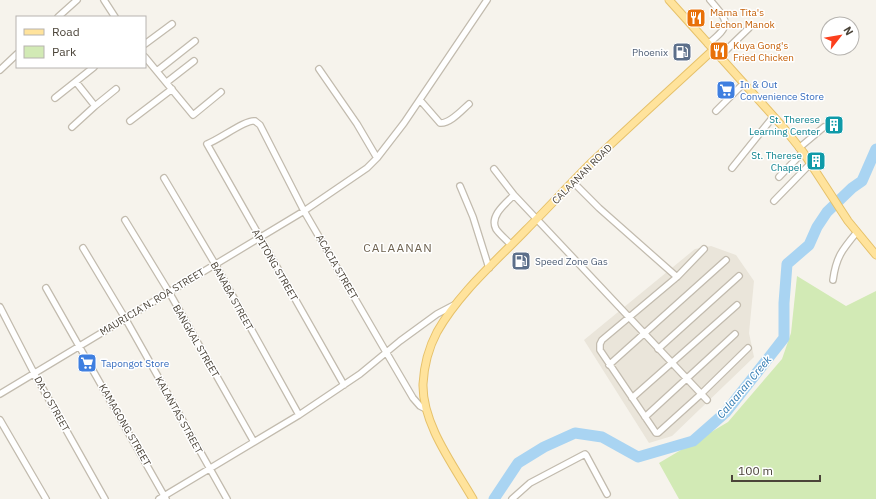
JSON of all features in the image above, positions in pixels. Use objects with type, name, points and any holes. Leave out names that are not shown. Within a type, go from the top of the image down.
[{"type":"main road","points":[[669,0],[744,83],[801,150],[856,232],[876,255]]},
{"type":"main road","name":"CALAANAN ROAD","points":[[472,497],[439,440],[429,420],[426,410],[423,386],[425,366],[427,355],[436,333],[456,304],[511,245],[710,47]]},
{"type":"street","points":[[59,16],[77,0]]},
{"type":"street","points":[[104,0],[114,16]]},
{"type":"street","points":[[710,0],[723,16],[725,24],[721,33],[710,47]]},
{"type":"street","name":"MAURICIA N. ROA STREET","points":[[0,394],[259,238],[367,168],[377,158],[420,100],[485,1]]},
{"type":"street","points":[[146,43],[172,24]]},
{"type":"street","points":[[719,57],[749,28]]},
{"type":"street","points":[[157,71],[195,41]]},
{"type":"street","points":[[0,70],[16,55]]},
{"type":"street","points":[[146,58],[194,115],[221,92]]},
{"type":"street","points":[[167,82],[194,61]]},
{"type":"street","points":[[55,98],[93,68]]},
{"type":"street","points":[[319,69],[357,124],[377,158]]},
{"type":"street","points":[[76,82],[95,106]]},
{"type":"street","points":[[716,111],[744,83]]},
{"type":"street","points":[[72,127],[116,89]]},
{"type":"street","points":[[130,121],[172,89]]},
{"type":"street","points":[[420,100],[440,123],[443,124],[449,121],[469,104]]},
{"type":"street","points":[[732,168],[773,116]]},
{"type":"street","name":"APITONG STREET","points":[[255,121],[248,121],[219,139],[207,144],[259,238],[344,385]]},
{"type":"street","name":"ACACIA STREET","points":[[255,121],[260,125],[304,210],[413,398],[426,410]]},
{"type":"street","points":[[779,177],[801,150],[824,127]]},
{"type":"street","points":[[774,201],[810,164]]},
{"type":"street","points":[[494,169],[514,195],[537,220],[700,395],[707,400]]},
{"type":"street","name":"BANABA STREET","points":[[164,178],[215,264],[298,415]]},
{"type":"street","points":[[574,182],[599,208],[677,277]]},
{"type":"street","points":[[460,186],[473,217],[489,268]]},
{"type":"street","points":[[511,245],[496,230],[495,223],[498,212],[514,195]]},
{"type":"street","name":"BANGKAL STREET","points":[[125,220],[254,442]]},
{"type":"street","points":[[833,280],[838,258],[844,247],[856,232]]},
{"type":"street","name":"KALANTAS STREET","points":[[83,248],[125,318],[227,499]]},
{"type":"street","points":[[704,250],[677,277],[602,340],[600,350],[654,432],[657,433],[700,395],[748,348]]},
{"type":"street","points":[[609,365],[726,260]]},
{"type":"street","points":[[658,349],[739,276]]},
{"type":"street","name":"KAMAGONG STREET","points":[[46,288],[166,497]]},
{"type":"street","points":[[159,499],[166,497],[209,468],[298,415],[344,385],[437,314],[456,304]]},
{"type":"street","points":[[632,398],[737,305]]},
{"type":"street","name":"DA-O STREET","points":[[0,307],[34,373],[105,499]]},
{"type":"street","points":[[644,417],[735,334]]},
{"type":"street","points":[[0,420],[46,499]]},
{"type":"street","points":[[512,499],[530,483],[585,454],[606,494]]},
{"type":"shaded area","points":[[711,246],[736,255],[754,281],[749,333],[754,357],[672,436],[649,443],[584,340],[695,249]]},
{"type":"green space","points":[[797,276],[846,306],[876,291],[876,499],[679,499],[659,463],[728,422],[782,359],[791,333]]},
{"type":"waterway","name":"Calaanan Creek","points":[[494,499],[518,463],[544,447],[575,433],[602,437],[638,457],[693,441],[726,412],[784,338],[784,303],[787,264],[809,245],[817,227],[827,212],[852,188],[862,181],[876,149]]},
{"type":"place","name":"Mama Tita's Lechon Manok","points":[[696,18]]},
{"type":"place","name":"Kuya Gong's Fried Chicken","points":[[719,51]]},
{"type":"place","name":"Phoenix","points":[[682,52]]},
{"type":"place","name":"In & Out Convenience Store","points":[[726,90]]},
{"type":"place","name":"St. Therese Learning Center","points":[[834,125]]},
{"type":"place","name":"St. Therese Chapel","points":[[816,161]]},
{"type":"place","name":"Speed Zone Gas","points":[[521,261]]},
{"type":"place","name":"Tapongot Store","points":[[87,363]]},
{"type":"district","name":"CALAANAN","points":[[398,247]]}]
